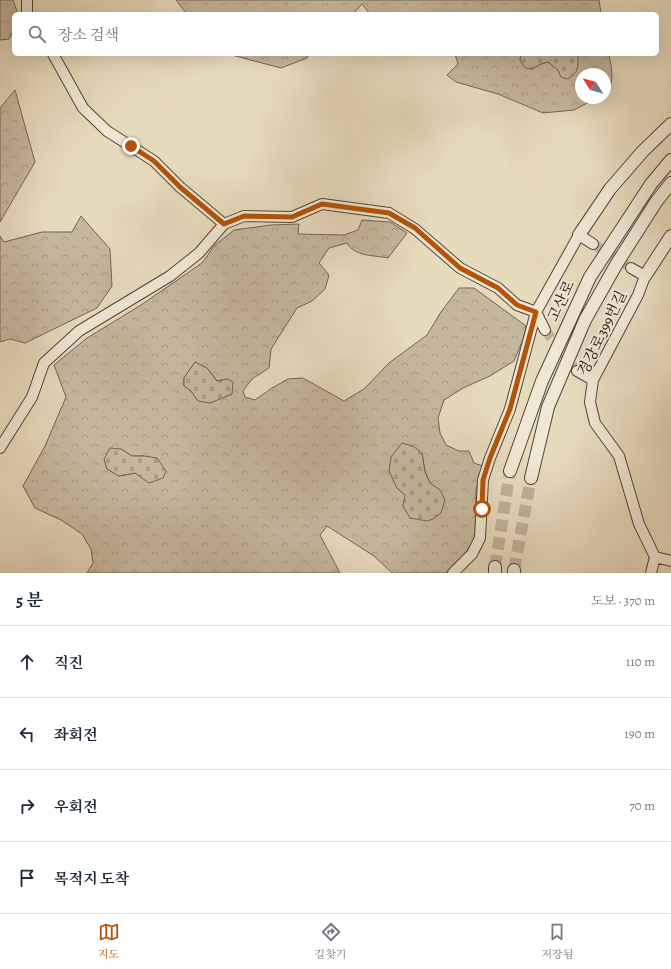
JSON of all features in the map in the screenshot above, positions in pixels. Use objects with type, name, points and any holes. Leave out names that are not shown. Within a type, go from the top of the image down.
[{"type":"street","points":[[27,0],[27,12]]},
{"type":"street","points":[[54,56],[83,108],[107,131],[154,161],[180,187],[224,224]]},
{"type":"street","points":[[453,573],[472,554],[480,538],[483,480],[490,458],[510,409],[536,312],[579,235],[610,189],[643,151],[671,124]]},
{"type":"street","name":"고산로","points":[[510,471],[542,381],[590,277],[651,184],[671,160]]},
{"type":"street","name":"고산로","points":[[531,478],[548,407],[585,320],[616,265],[656,202],[671,183]]},
{"type":"street","points":[[0,448],[32,397],[44,363],[79,331],[170,276],[199,253],[224,224],[244,216],[292,217],[322,204],[389,213],[415,228],[460,268],[498,288],[517,305],[536,312],[544,330]]},
{"type":"street","points":[[579,235],[593,244]]},
{"type":"street","points":[[632,268],[645,276],[671,236]]},
{"type":"street","name":"경강로399번길","points":[[645,276],[638,295],[593,380],[590,402],[595,423],[619,456],[639,524],[655,557]]},
{"type":"street","points":[[577,371],[593,380]]},
{"type":"street","points":[[651,573],[655,557],[671,562]]},
{"type":"green space","points":[[0,0],[13,0],[17,12],[12,12],[12,33],[9,39],[0,40]]},
{"type":"green space","points":[[176,0],[599,0],[601,12],[368,12],[362,4],[355,12],[185,12]]},
{"type":"green space","points":[[236,56],[308,56],[307,58],[281,68]]},
{"type":"green space","points":[[456,56],[521,56],[520,60],[532,69],[548,62],[558,70],[561,77],[577,56],[609,56],[612,69],[611,85],[611,68],[575,68],[575,104],[586,104],[574,110],[543,113],[498,94],[456,82],[447,75],[458,64]]},
{"type":"green space","points":[[521,56],[578,56],[577,68],[575,68],[575,73],[568,79],[561,77],[558,70],[548,62],[532,69],[525,68],[520,60]]},
{"type":"green space","points":[[15,90],[35,162],[0,222],[0,108]]},
{"type":"green space","points":[[81,216],[110,249],[112,286],[97,308],[25,343],[10,339],[0,342],[0,236],[4,242],[42,232],[72,232]]},
{"type":"green space","points":[[362,220],[390,222],[407,233],[388,258],[360,253],[350,248],[347,243],[329,248],[319,263],[329,275],[325,289],[312,301],[297,308],[271,349],[269,368],[252,379],[243,391],[245,397],[255,400],[288,379],[303,378],[344,401],[364,389],[389,363],[427,335],[441,312],[459,288],[474,288],[526,326],[524,337],[514,361],[490,376],[463,388],[444,400],[438,418],[440,433],[446,445],[459,451],[469,451],[474,463],[483,466],[476,490],[475,539],[459,562],[445,573],[392,573],[374,556],[327,526],[320,535],[340,573],[87,573],[93,563],[91,549],[82,534],[61,520],[35,508],[23,486],[45,446],[66,397],[54,365],[87,338],[141,305],[202,263],[214,246],[234,230],[271,225],[299,224],[298,234],[344,235],[358,230]],"holes":[[[195,362],[207,368],[217,381],[227,379],[232,394],[221,398],[198,401],[191,391],[184,386],[184,378]],[[121,449],[132,456],[145,456],[140,476],[135,473],[119,476],[107,469],[104,459]],[[422,453],[425,472],[430,483],[440,490],[405,495],[397,488]]]},
{"type":"green space","points":[[195,362],[207,368],[217,381],[227,379],[233,382],[232,394],[210,403],[198,401],[191,391],[184,386],[184,378]]},
{"type":"green space","points":[[402,443],[413,446],[422,453],[425,472],[430,483],[440,490],[445,500],[441,513],[433,519],[427,521],[410,518],[403,506],[405,495],[397,488],[389,471],[391,457]]},
{"type":"green space","points":[[110,448],[121,449],[132,456],[157,458],[166,471],[163,478],[149,483],[135,473],[119,476],[107,469],[104,459]]},
{"type":"tunnel","points":[[593,244],[631,268]]},
{"type":"tunnel","points":[[545,330],[577,371]]},
{"type":"tunnel","points":[[495,567],[510,471]]},
{"type":"tunnel","points":[[514,570],[531,478]]},
{"type":"route","points":[[131,146],[154,161],[180,187],[224,224],[244,216],[292,217],[322,204],[389,213],[415,228],[460,268],[498,288],[517,305],[536,312],[510,409],[490,458],[483,480],[482,509]]}]
